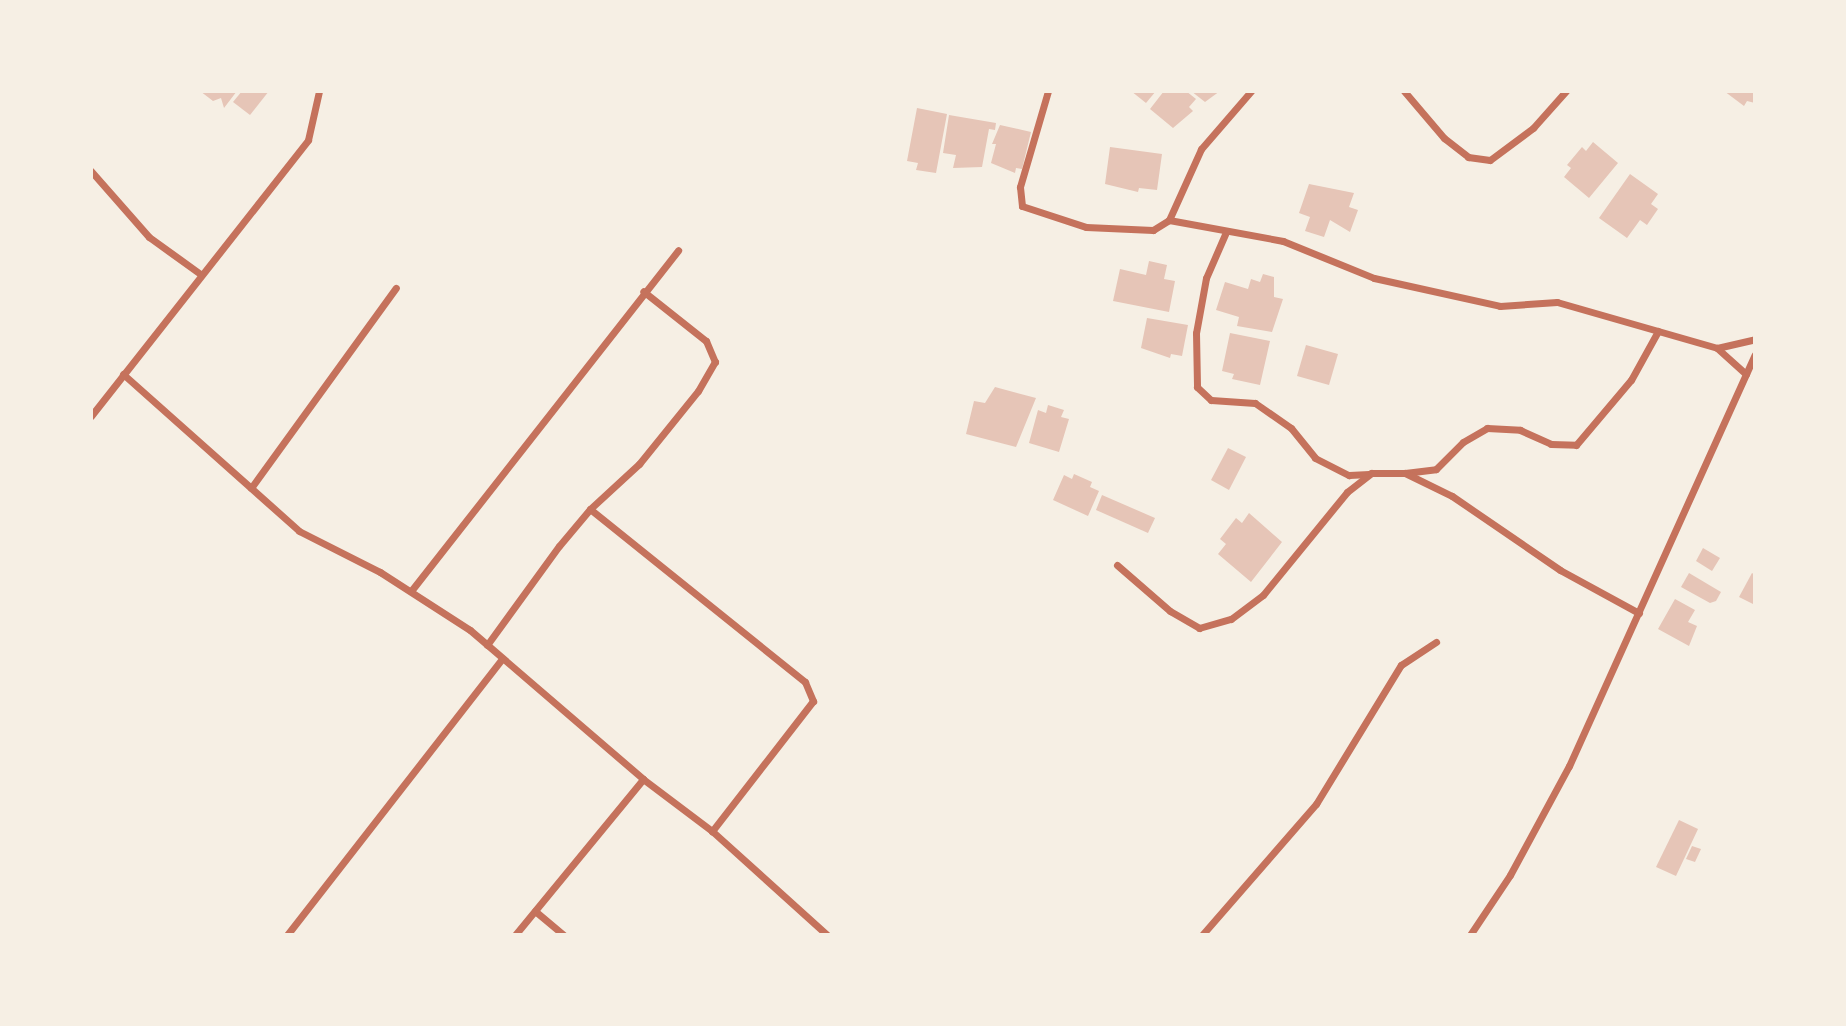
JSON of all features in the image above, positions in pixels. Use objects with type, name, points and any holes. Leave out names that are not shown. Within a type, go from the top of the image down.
[{"type":"street","points":[[91,416],[200,273],[308,140],[319,91]]},
{"type":"street","points":[[1048,91],[1020,187],[1022,206],[1086,227],[1132,232],[1153,230],[1169,220],[1201,149],[1251,91]]},
{"type":"street","points":[[1404,91],[1444,138],[1468,157],[1490,160],[1533,128],[1566,91]]},
{"type":"street","points":[[91,170],[149,237],[200,273]]},
{"type":"street","points":[[1169,220],[1283,241],[1374,278],[1500,306],[1556,302],[1717,348],[1746,374]]},
{"type":"street","points":[[1226,232],[1206,278],[1196,333],[1197,387],[1211,400],[1255,403],[1291,428],[1315,458],[1349,475],[1436,469],[1463,442],[1487,428],[1520,430],[1551,444],[1576,445],[1631,380],[1658,331]]},
{"type":"street","points":[[411,591],[643,291],[678,250]]},
{"type":"street","points":[[251,488],[396,288]]},
{"type":"street","points":[[487,645],[590,509],[639,464],[715,362],[706,341],[643,291]]},
{"type":"street","points":[[1717,348],[1755,340]]},
{"type":"street","points":[[1470,935],[1510,875],[1569,766],[1755,355]]},
{"type":"street","points":[[123,374],[299,531],[411,591],[487,645],[643,779],[712,831],[827,935]]},
{"type":"street","points":[[91,400],[99,406]]},
{"type":"street","points":[[1117,565],[1170,611],[1199,628],[1231,619],[1263,595],[1347,492],[1371,473]]},
{"type":"street","points":[[1405,473],[1452,496],[1560,570],[1639,612]]},
{"type":"street","points":[[590,509],[805,682],[813,701],[712,831]]},
{"type":"street","points":[[1202,935],[1316,804],[1401,665],[1436,642]]},
{"type":"street","points":[[287,935],[502,660]]},
{"type":"street","points":[[515,935],[643,779]]},
{"type":"street","points":[[535,911],[564,935]]},
{"type":"building","points":[[200,91],[237,91],[224,108],[221,98],[213,101]]},
{"type":"building","points":[[242,91],[269,91],[250,115],[233,102]]},
{"type":"building","points":[[1131,91],[1156,91],[1146,103]]},
{"type":"building","points":[[1164,91],[1186,91],[1196,99],[1189,107],[1193,111],[1173,128],[1150,109]]},
{"type":"building","points":[[1191,91],[1220,91],[1205,102]]},
{"type":"building","points":[[1724,91],[1755,91],[1755,103],[1747,101],[1744,106]]},
{"type":"building","points":[[917,108],[947,114],[936,173],[916,170],[918,163],[907,161]]},
{"type":"building","points":[[949,115],[996,123],[995,130],[989,129],[982,167],[953,168],[956,155],[943,153]]},
{"type":"building","points":[[1000,125],[1031,132],[1022,169],[1016,168],[1015,173],[991,163],[996,144],[992,144]]},
{"type":"building","points":[[1593,142],[1618,163],[1589,198],[1564,177],[1571,168],[1567,165],[1582,147],[1586,151]]},
{"type":"building","points":[[1110,147],[1162,154],[1157,190],[1139,188],[1138,192],[1105,184]]},
{"type":"building","points":[[1630,174],[1658,194],[1651,204],[1658,209],[1647,225],[1640,220],[1627,238],[1599,218]]},
{"type":"building","points":[[1309,184],[1354,193],[1349,207],[1358,210],[1350,232],[1330,220],[1324,237],[1305,231],[1310,217],[1299,213]]},
{"type":"building","points":[[1149,261],[1167,265],[1164,279],[1175,281],[1169,312],[1113,301],[1120,269],[1146,275]]},
{"type":"building","points":[[1263,274],[1274,277],[1274,297],[1283,299],[1272,332],[1237,326],[1239,317],[1216,310],[1225,282],[1248,289],[1251,279],[1260,282]]},
{"type":"building","points":[[1147,318],[1188,325],[1182,356],[1171,354],[1170,358],[1141,348]]},
{"type":"building","points":[[1230,333],[1270,341],[1260,385],[1232,379],[1234,374],[1222,371]]},
{"type":"building","points":[[1306,345],[1338,354],[1329,385],[1297,376]]},
{"type":"building","points":[[995,387],[1036,398],[1016,447],[966,434],[974,401],[985,403]]},
{"type":"building","points":[[1048,405],[1064,410],[1061,417],[1069,419],[1059,452],[1029,443],[1038,410],[1046,413]]},
{"type":"building","points":[[1228,448],[1246,457],[1229,490],[1211,480]]},
{"type":"building","points":[[1074,474],[1092,482],[1090,487],[1099,491],[1088,516],[1053,500],[1064,475],[1072,479]]},
{"type":"building","points":[[1102,495],[1155,518],[1148,533],[1096,510]]},
{"type":"building","points":[[1249,513],[1282,542],[1251,582],[1218,554],[1226,544],[1220,539],[1236,518],[1242,523]]},
{"type":"building","points":[[1703,548],[1720,558],[1712,571],[1696,561]]},
{"type":"building","points":[[1689,573],[1721,592],[1716,601],[1710,603],[1681,587]]},
{"type":"building","points":[[1752,573],[1755,575],[1755,605],[1739,597]]},
{"type":"building","points":[[1675,599],[1695,610],[1688,622],[1697,626],[1689,646],[1658,629]]},
{"type":"building","points":[[1679,820],[1698,829],[1676,876],[1656,867]]},
{"type":"building","points":[[1692,846],[1701,849],[1695,862],[1686,859]]}]
